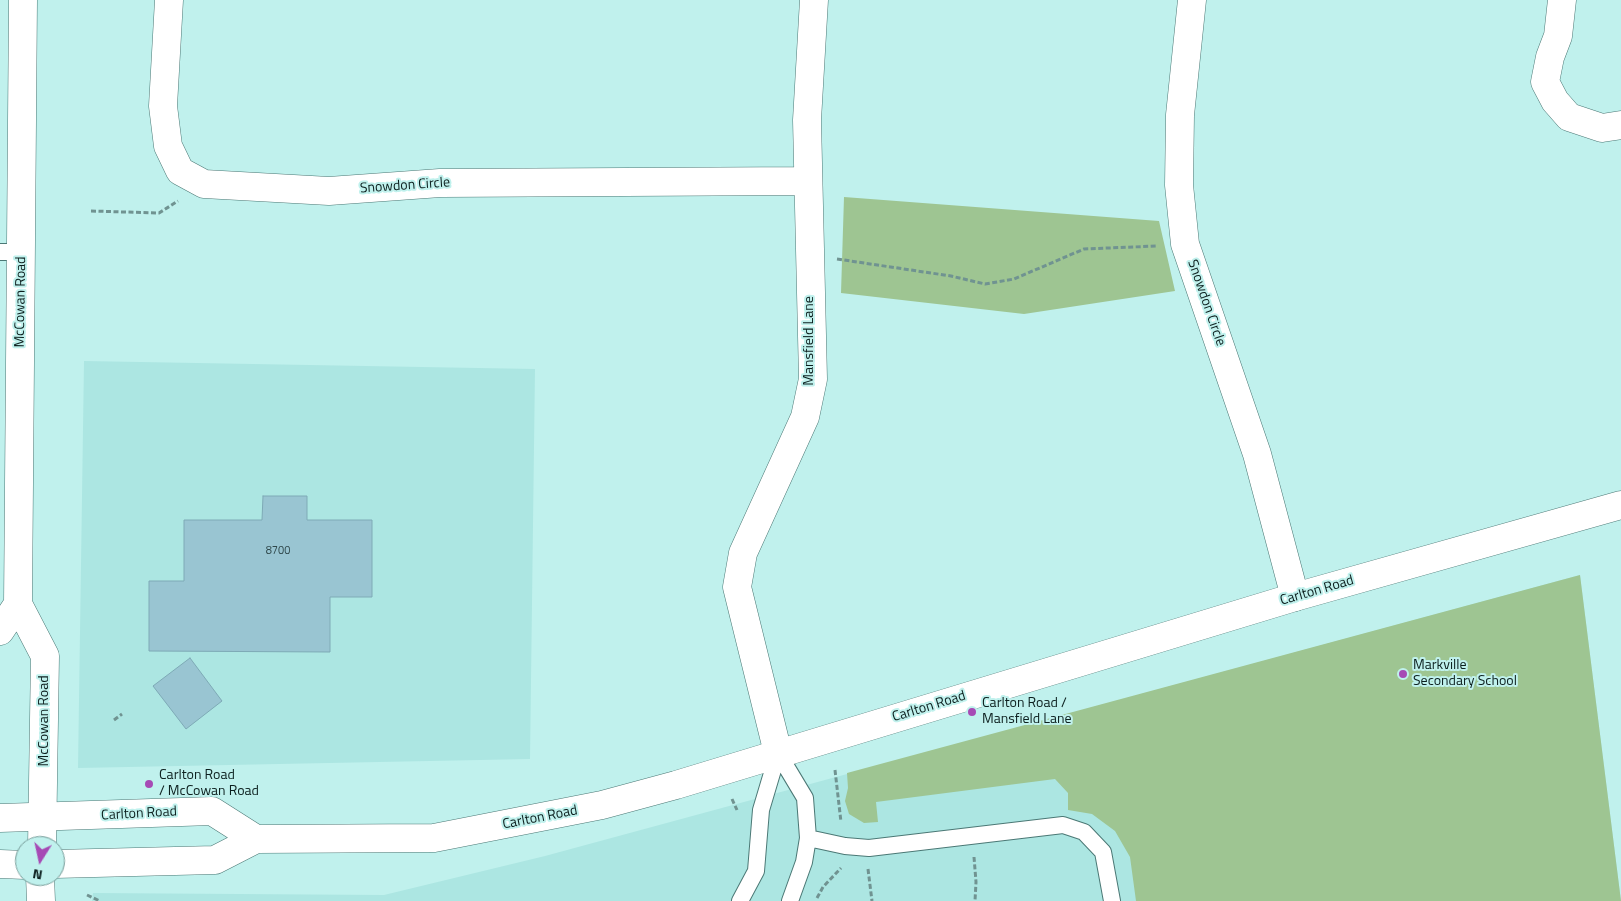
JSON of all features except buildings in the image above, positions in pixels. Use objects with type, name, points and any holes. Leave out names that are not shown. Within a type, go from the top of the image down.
[{"type":"street","name":"McCowan Road","points":[[23,0],[10,252],[18,604],[45,656],[43,836]]},
{"type":"street","name":"Snowdon Circle","points":[[169,0],[163,106],[168,146],[180,171],[204,184],[329,191],[440,183],[808,181]]},
{"type":"street","name":"Mansfield Lane","points":[[778,753],[737,587],[744,553],[805,417],[813,379],[807,120],[814,0]]},
{"type":"street","name":"Snowdon Circle","points":[[1192,0],[1180,115],[1179,185],[1185,244],[1257,454],[1295,597]]},
{"type":"street","points":[[1562,0],[1558,36],[1550,57],[1545,82],[1555,102],[1569,118],[1602,128],[1621,125]]},
{"type":"street","name":"Carlton Road","points":[[65,864],[215,860],[256,839],[434,838],[602,805],[1295,597],[1621,505]]},
{"type":"street","points":[[0,631],[18,604]]},
{"type":"street","name":"Carlton Road","points":[[0,818],[212,811],[256,839]]},
{"type":"street","points":[[0,864],[15,865]]},
{"type":"street","points":[[40,886],[41,901]]},
{"type":"lane","points":[[778,753],[805,798],[808,838],[804,862],[790,901]]},
{"type":"lane","points":[[740,901],[756,871],[761,810],[778,753]]},
{"type":"lane","points":[[808,838],[844,846],[869,848],[1063,825],[1084,832],[1103,852],[1112,901]]},
{"type":"path","points":[[91,211],[159,213],[204,184]]},
{"type":"path","points":[[810,252],[858,263],[951,276],[985,284],[1014,279],[1084,249],[1185,244]]},
{"type":"path","points":[[114,720],[122,714]]},
{"type":"path","points":[[972,835],[976,882],[975,901]]},
{"type":"path","points":[[869,848],[868,872],[872,901]]},
{"type":"path","points":[[87,895],[100,901]]},
{"type":"shaded area","points":[[84,361],[535,369],[530,759],[78,768]]},
{"type":"shaded area","name":"Markville Secondary School","points":[[1580,575],[1621,901],[92,901],[93,893],[384,895],[545,856]]},
{"type":"green space","points":[[844,197],[1159,221],[1175,291],[1024,314],[841,293]]},
{"type":"green space","name":"Markville Secondary School","points":[[1580,575],[1621,901],[1136,901],[1130,857],[1115,831],[1092,814],[1068,810],[1068,793],[1055,779],[876,802],[878,822],[864,823],[849,814],[845,801],[848,788],[847,773]]},
{"type":"place","name":"Markville Secondary School","points":[[1403,674]]},
{"type":"place","name":"Carlton Road / Mansfield Lane","points":[[972,712]]},
{"type":"place","name":"Carlton Road / McCowan Road","points":[[149,784]]}]
